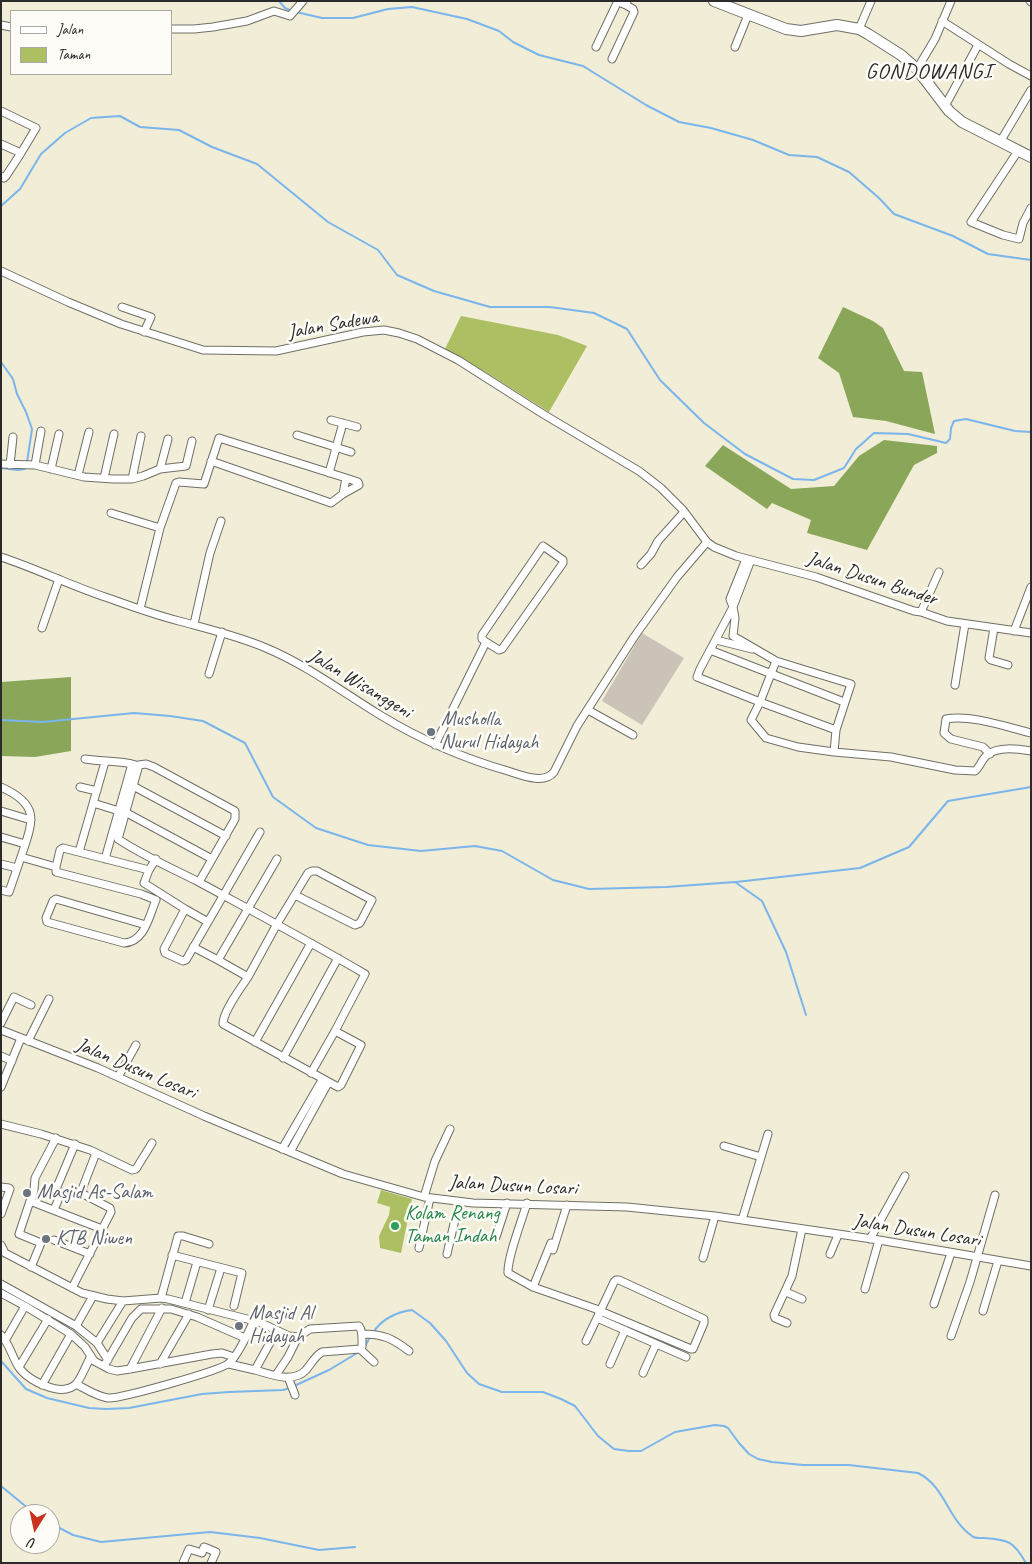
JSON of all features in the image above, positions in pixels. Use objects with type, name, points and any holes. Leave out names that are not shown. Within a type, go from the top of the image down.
[{"type":"street","points":[[172,29],[213,27],[247,21],[274,11],[288,16],[296,11],[303,1]]},
{"type":"street","points":[[714,1],[795,31],[837,25],[859,30],[881,41],[917,69],[945,106],[962,122],[1031,157]]},
{"type":"street","points":[[859,30],[871,1]]},
{"type":"street","points":[[917,69],[935,39],[951,1]]},
{"type":"street","points":[[596,47],[616,3],[627,3],[634,12],[612,59]]},
{"type":"street","points":[[735,47],[748,15]]},
{"type":"street","points":[[942,21],[978,45],[1028,74],[1031,66]]},
{"type":"street","points":[[945,106],[978,45]]},
{"type":"street","points":[[1000,142],[1031,90]]},
{"type":"street","points":[[1,111],[36,128],[6,176],[4,178],[1,176]]},
{"type":"street","points":[[1,144],[21,153]]},
{"type":"street","points":[[1018,151],[971,222],[1003,235],[1019,239],[1023,223],[1031,208]]},
{"type":"street","name":"Jalan Sadewa","points":[[1,271],[68,302],[144,332],[203,350],[258,352],[294,348],[363,332],[384,330],[399,333],[432,346],[458,360],[543,414],[639,471],[661,488],[684,512],[707,542]]},
{"type":"street","points":[[122,307],[151,317],[144,332]]},
{"type":"street","points":[[330,420],[357,427]]},
{"type":"street","points":[[329,472],[343,423]]},
{"type":"street","points":[[33,465],[41,431]]},
{"type":"street","points":[[78,475],[89,432]]},
{"type":"street","points":[[51,469],[59,434]]},
{"type":"street","points":[[104,478],[114,434]]},
{"type":"street","points":[[297,435],[351,452]]},
{"type":"street","points":[[132,479],[141,436]]},
{"type":"street","points":[[13,437],[13,465]]},
{"type":"street","points":[[140,609],[160,528],[176,483],[204,484],[211,461],[219,438],[329,472],[358,482],[359,485],[331,502],[211,461]]},
{"type":"street","points":[[160,469],[168,439]]},
{"type":"street","points":[[1,464],[33,465],[78,475],[132,479],[160,469],[186,466],[192,441]]},
{"type":"street","points":[[343,494],[346,478]]},
{"type":"street","points":[[111,512],[160,528]]},
{"type":"street","points":[[641,565],[651,554],[658,541],[684,512]]},
{"type":"street","points":[[194,624],[210,553],[221,521]]},
{"type":"street","name":"Jalan Dusun Bunder","points":[[707,542],[721,550],[748,560],[816,577],[947,621],[1031,633]]},
{"type":"street","name":"Jalan Wisanggeni","points":[[1,556],[93,593],[140,609],[222,632],[267,648],[400,728],[435,745],[491,766],[530,777],[548,778],[554,772],[570,739],[638,630],[677,577],[707,542]]},
{"type":"street","points":[[543,546],[563,560],[563,563],[502,649],[499,650],[486,642],[482,639],[482,636],[543,546]]},
{"type":"street","points":[[737,646],[733,636],[735,618],[730,599],[748,560]]},
{"type":"street","points":[[921,612],[939,572]]},
{"type":"street","points":[[42,628],[59,579]]},
{"type":"street","points":[[1014,631],[1031,587]]},
{"type":"street","points":[[733,607],[697,677],[836,730]]},
{"type":"street","points":[[955,685],[965,624]]},
{"type":"street","points":[[994,628],[988,658],[1008,665]]},
{"type":"street","points":[[209,674],[222,632]]},
{"type":"street","points":[[733,636],[776,662],[850,684],[836,730],[834,752]]},
{"type":"street","points":[[716,640],[759,651]]},
{"type":"street","points":[[435,745],[486,642]]},
{"type":"street","points":[[710,650],[844,702]]},
{"type":"street","points":[[776,662],[751,720],[766,738],[798,747],[890,757],[955,770],[975,771],[986,756],[993,752],[1013,749],[1031,751]]},
{"type":"street","points":[[588,710],[633,736]]},
{"type":"street","points":[[990,754],[983,747],[950,739],[944,733],[946,719],[955,717],[968,718],[1031,733]]},
{"type":"street","points":[[85,759],[146,764],[235,811],[235,819],[199,882]]},
{"type":"street","points":[[79,852],[105,762]]},
{"type":"street","points":[[135,764],[133,786],[122,811],[118,840],[277,924],[365,974],[311,1073]]},
{"type":"street","points":[[105,859],[122,811],[135,764]]},
{"type":"street","points":[[133,786],[226,836]]},
{"type":"street","points":[[1,787],[22,798],[28,807],[31,820],[9,892],[1,890]]},
{"type":"street","points":[[80,787],[97,791]]},
{"type":"street","points":[[94,803],[122,811],[212,858]]},
{"type":"street","points":[[1,811],[31,820]]},
{"type":"street","points":[[185,910],[164,950],[165,953],[183,960],[186,960],[260,832]]},
{"type":"street","points":[[1,837],[25,844]]},
{"type":"street","points":[[149,870],[61,849],[56,867],[56,872],[141,894],[157,896]]},
{"type":"street","points":[[21,857],[56,867]]},
{"type":"street","points":[[141,894],[149,870],[156,859]]},
{"type":"street","points":[[218,960],[277,859]]},
{"type":"street","points":[[1,864],[17,868]]},
{"type":"street","points":[[295,895],[357,926],[372,900],[315,871],[308,873],[277,924],[223,1022],[225,1026],[335,1087],[339,1087],[361,1046],[335,1031]]},
{"type":"street","points":[[144,884],[157,896],[208,922]]},
{"type":"street","points":[[146,925],[56,900],[53,901],[46,918],[47,922],[124,943],[136,940],[140,936],[146,925],[157,896]]},
{"type":"street","points":[[255,1042],[311,943]]},
{"type":"street","points":[[193,947],[248,977]]},
{"type":"street","points":[[283,1058],[338,958]]},
{"type":"street","points":[[1,1023],[14,997],[31,1005]]},
{"type":"street","points":[[1,1087],[12,1061],[49,999]]},
{"type":"street","name":"Jalan Dusun Losari","points":[[1,1030],[118,1077],[344,1174],[427,1198],[459,1202],[627,1207],[715,1216],[879,1240],[1031,1266]]},
{"type":"street","points":[[118,1077],[136,1045]]},
{"type":"street","points":[[1,1056],[12,1061]]},
{"type":"street","points":[[282,1149],[325,1081]]},
{"type":"street","points":[[290,1152],[325,1081]]},
{"type":"street","points":[[1,1124],[75,1144],[132,1170],[135,1170],[152,1143]]},
{"type":"street","points":[[419,1248],[435,1161],[450,1129]]},
{"type":"street","points":[[742,1220],[768,1134]]},
{"type":"street","points":[[31,1267],[41,1243],[19,1234],[34,1190],[34,1178],[56,1138]]},
{"type":"street","points":[[54,1210],[59,1198],[54,1194],[75,1144]]},
{"type":"street","points":[[724,1146],[761,1157]]},
{"type":"street","points":[[72,1288],[111,1212],[111,1209],[82,1192],[96,1153]]},
{"type":"street","points":[[870,1239],[905,1176]]},
{"type":"street","points":[[1,1187],[10,1189],[1,1214]]},
{"type":"street","points":[[951,1336],[978,1257],[995,1195]]},
{"type":"street","points":[[31,1201],[102,1229]]},
{"type":"street","points":[[447,1254],[459,1202]]},
{"type":"street","points":[[496,1237],[507,1204]]},
{"type":"street","points":[[527,1204],[511,1255],[508,1273],[533,1287],[598,1314],[692,1350],[704,1319],[616,1280],[598,1314],[586,1341]]},
{"type":"street","points":[[548,1263],[567,1205]]},
{"type":"street","points":[[703,1258],[715,1216]]},
{"type":"street","points":[[787,1323],[774,1316],[792,1276],[802,1229]]},
{"type":"street","points":[[830,1254],[838,1235]]},
{"type":"street","points":[[161,1298],[177,1239],[180,1236],[209,1244]]},
{"type":"street","points":[[54,1240],[90,1254]]},
{"type":"street","points":[[865,1289],[879,1240]]},
{"type":"street","points":[[533,1287],[551,1243]]},
{"type":"street","points":[[1,1245],[3,1257],[31,1267],[82,1293],[123,1301],[161,1298],[254,1320],[289,1336],[298,1337]]},
{"type":"street","points":[[934,1304],[951,1253]]},
{"type":"street","points":[[172,1255],[242,1273],[234,1306]]},
{"type":"street","points":[[983,1311],[998,1261]]},
{"type":"street","points":[[185,1303],[197,1262]]},
{"type":"street","points":[[208,1310],[221,1268]]},
{"type":"street","points":[[1,1284],[76,1326],[97,1343],[106,1363]]},
{"type":"street","points":[[786,1292],[802,1299]]},
{"type":"street","points":[[1,1294],[48,1319],[71,1334],[80,1341],[94,1361],[106,1363],[117,1370],[212,1354],[222,1353],[234,1357]]},
{"type":"street","points":[[76,1326],[93,1296]]},
{"type":"street","points":[[97,1343],[123,1301]]},
{"type":"street","points":[[25,1306],[4,1337],[12,1356],[29,1377],[51,1388],[67,1389],[76,1384],[90,1356]]},
{"type":"street","points":[[106,1363],[132,1318],[140,1308],[171,1308],[190,1314],[245,1338]]},
{"type":"street","points":[[130,1369],[162,1308]]},
{"type":"street","points":[[160,1364],[190,1314]]},
{"type":"street","points":[[598,1314],[625,1330],[686,1357]]},
{"type":"street","points":[[19,1367],[48,1319]]},
{"type":"street","points":[[229,1364],[254,1320]]},
{"type":"street","points":[[276,1375],[298,1337],[310,1329],[359,1326],[362,1334],[362,1350],[374,1362]]},
{"type":"street","points":[[255,1370],[277,1330]]},
{"type":"street","points":[[610,1364],[625,1330]]},
{"type":"street","points":[[42,1384],[71,1334]]},
{"type":"street","points":[[362,1334],[378,1334],[390,1338],[409,1351]]},
{"type":"street","points":[[644,1373],[656,1344]]},
{"type":"street","points":[[76,1384],[97,1395],[112,1398],[187,1379],[229,1364],[289,1380],[304,1372],[322,1352],[362,1350]]},
{"type":"street","points":[[289,1380],[294,1394]]},
{"type":"street","points":[[183,1563],[188,1549],[202,1553],[204,1547],[216,1552],[211,1563]]},
{"type":"shaded area","points":[[642,633],[684,658],[642,725],[602,701]]},
{"type":"green space","points":[[843,307],[873,321],[883,328],[904,371],[922,372],[935,434],[886,421],[853,417],[839,373],[818,358]]},
{"type":"green space","points":[[461,316],[558,335],[587,346],[549,412],[445,349]]},
{"type":"green space","points":[[884,440],[937,446],[937,453],[914,465],[867,550],[807,533],[811,520],[772,503],[767,509],[705,466],[723,445],[791,489],[834,486],[859,456]]},
{"type":"green space","points":[[71,677],[71,751],[35,757],[1,756],[1,682]]},
{"type":"green space","name":"Kolam Renang Taman Indah","points":[[381,1190],[412,1199],[401,1253],[380,1248],[379,1236],[389,1215],[390,1207],[377,1203]]},
{"type":"waterway","points":[[279,1],[285,8],[292,11]]},
{"type":"waterway","points":[[296,12],[322,18],[353,18],[388,9],[412,7],[467,19],[499,31],[513,42],[539,55],[583,66],[646,105],[679,122],[711,128],[753,140],[789,155],[817,157],[849,172],[894,214],[953,236],[988,254],[1031,260]]},
{"type":"waterway","points":[[1,206],[20,189],[41,154],[65,133],[91,118],[120,116],[140,127],[179,130],[212,147],[257,164],[328,222],[378,250],[397,275],[434,291],[490,307],[550,307],[594,313],[627,329],[660,380],[704,423],[745,454],[793,479],[814,480],[844,468],[856,449],[874,433],[908,434],[946,443],[950,439],[954,421],[966,419],[1015,431],[1031,432]]},
{"type":"waterway","points":[[1,362],[13,379],[17,394],[32,429],[27,462]]},
{"type":"waterway","points":[[1,468],[18,470],[25,469],[26,466]]},
{"type":"waterway","points":[[1,720],[43,722],[134,713],[203,721],[245,743],[273,797],[316,828],[368,845],[421,851],[475,846],[502,851],[553,880],[589,889],[666,887],[735,882],[762,901],[786,952],[806,1015]]},
{"type":"waterway","points":[[736,882],[860,868],[909,847],[948,801],[1031,787]]},
{"type":"waterway","points":[[373,1333],[380,1324],[390,1317],[412,1310],[430,1323],[446,1341],[467,1373],[479,1384],[502,1392],[543,1392],[561,1399],[575,1406],[598,1436],[614,1449],[641,1451],[675,1432],[715,1425],[728,1428],[749,1454],[758,1459],[803,1465],[849,1465],[918,1473],[927,1479],[941,1494],[957,1521],[972,1536],[1009,1543],[1017,1550],[1026,1563]]},
{"type":"waterway","points":[[364,1348],[370,1337]]},
{"type":"waterway","points":[[294,1386],[329,1370],[359,1352]]},
{"type":"waterway","points":[[1,1361],[26,1389],[47,1398],[89,1408],[129,1408],[202,1394],[283,1390],[290,1388]]},
{"type":"waterway","points":[[1,1486],[23,1504]]},
{"type":"waterway","points":[[60,1528],[73,1535],[101,1542],[210,1532],[260,1538],[319,1550],[355,1547]]},
{"type":"place","name":"Musholla Nurul Hidayah","points":[[431,732]]},
{"type":"place","name":"Masjid As-Salam","points":[[27,1193]]},
{"type":"place","name":"Kolam Renang Taman Indah","points":[[395,1226]]},
{"type":"place","name":"KTB Niwen","points":[[46,1239]]},
{"type":"place","name":"Masjid Al Hidayah","points":[[239,1326]]},
{"type":"district","name":"GONDOWANGI","points":[[929,72]]}]
